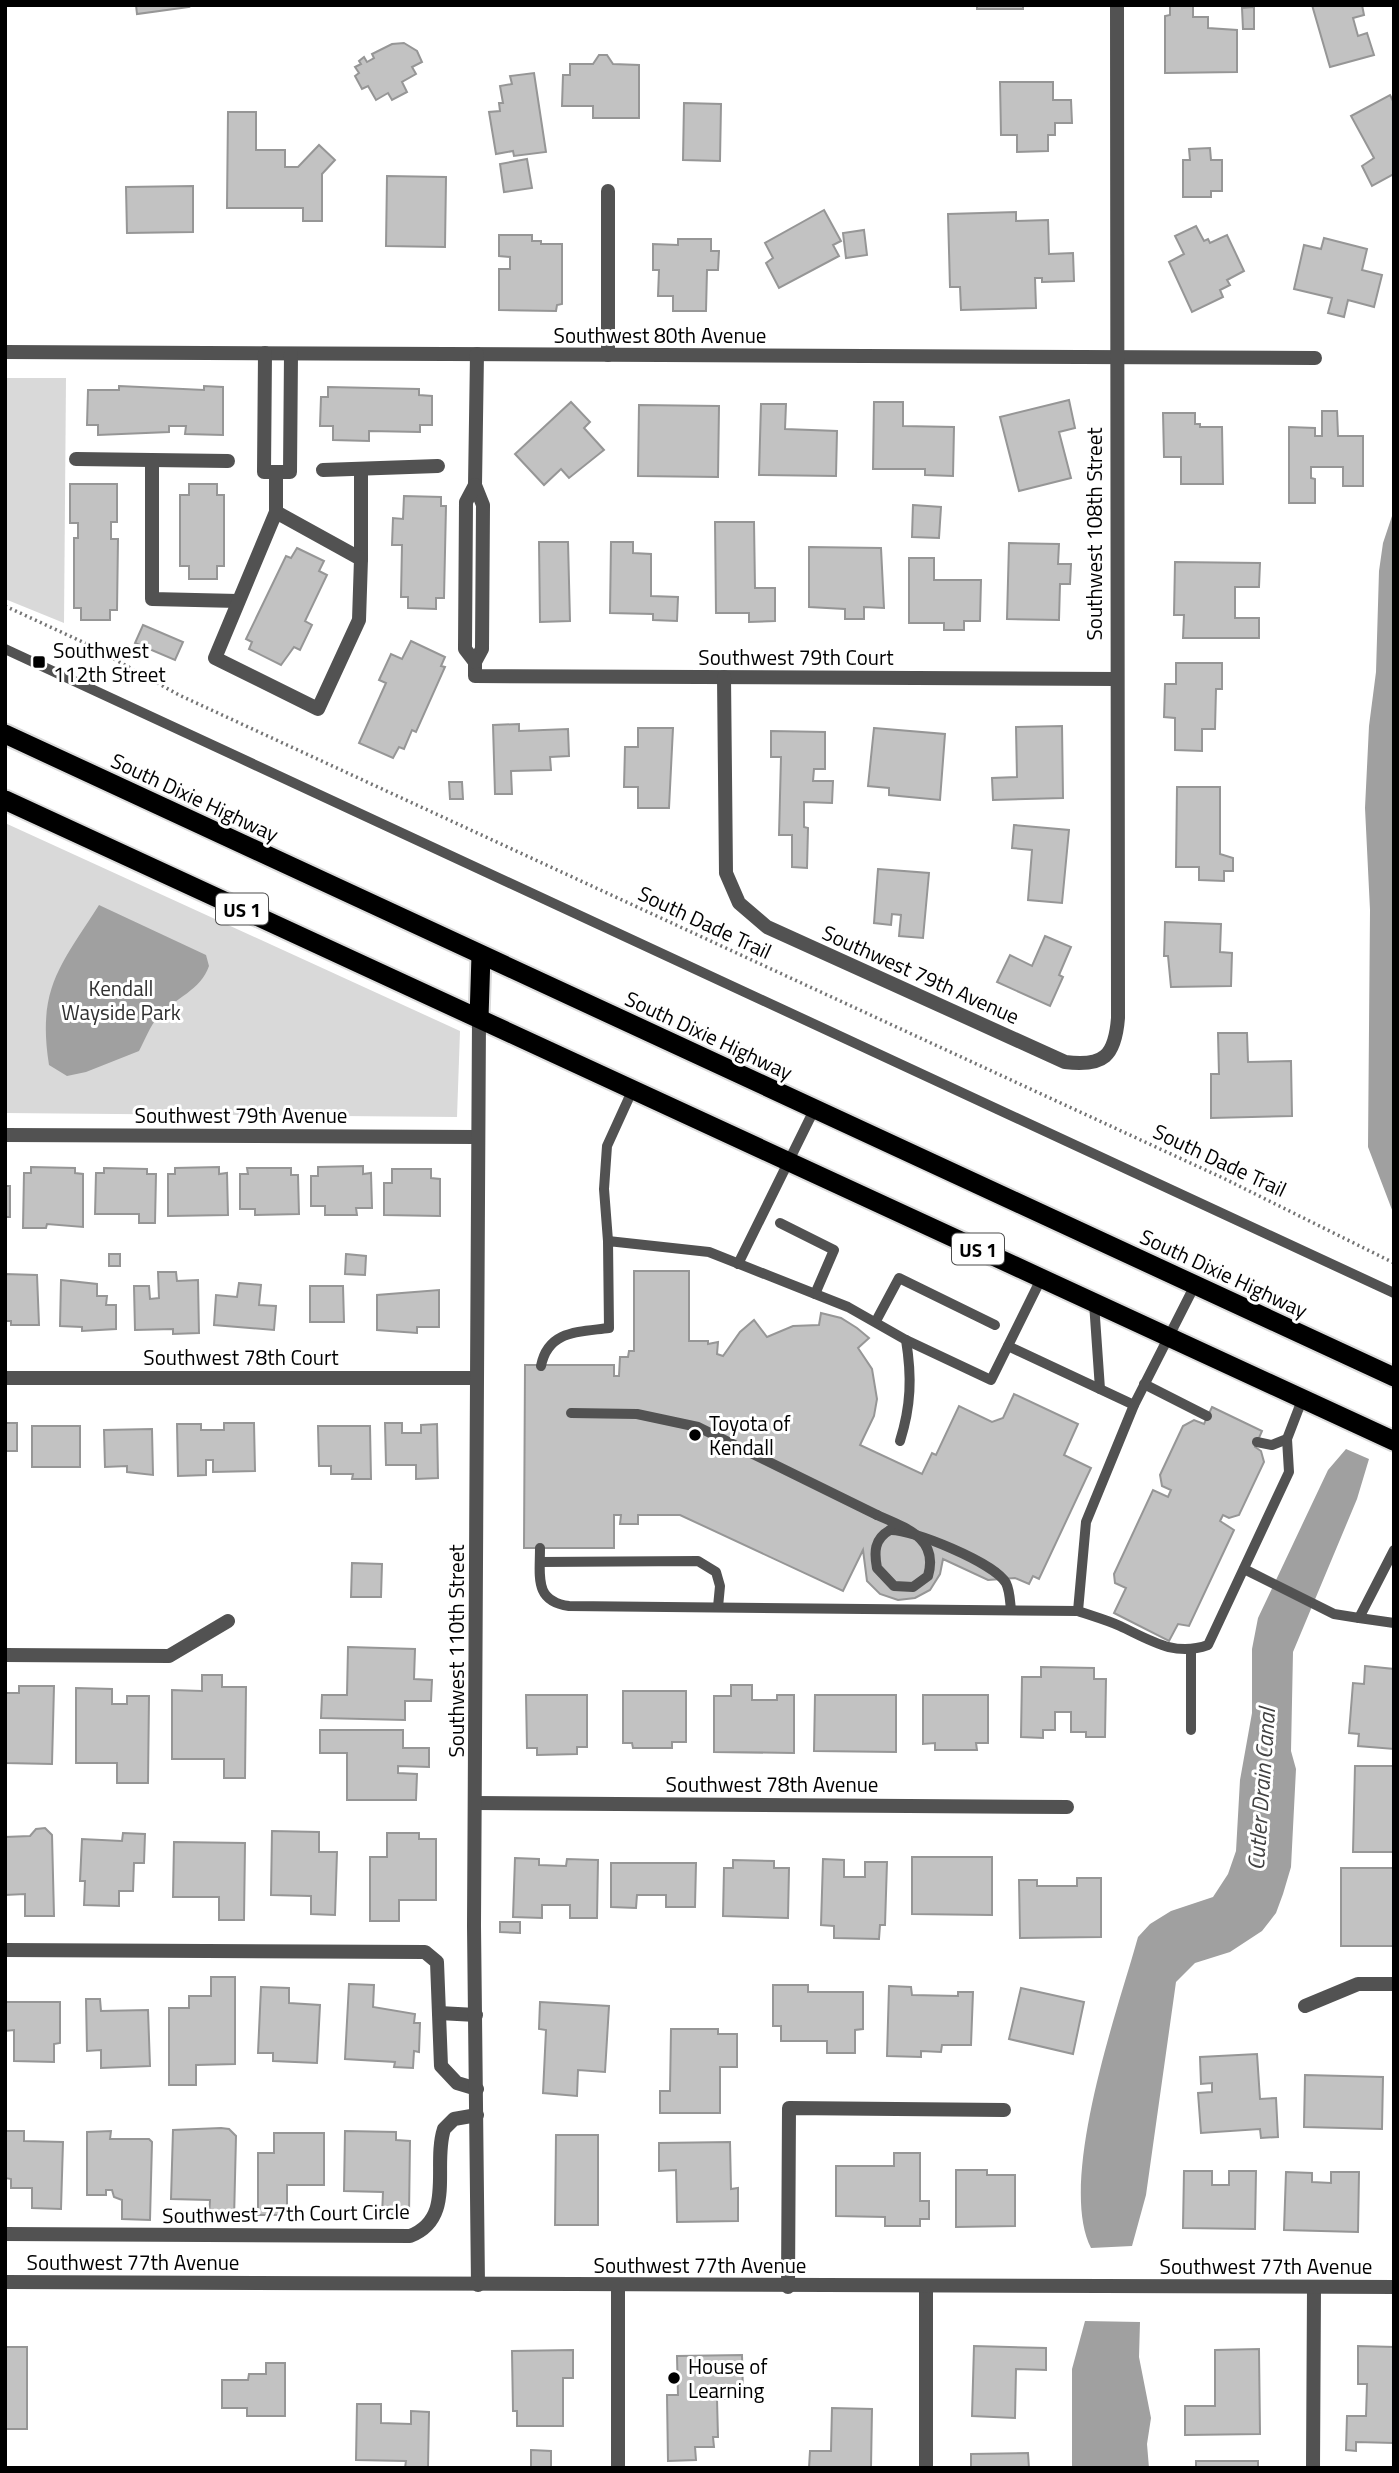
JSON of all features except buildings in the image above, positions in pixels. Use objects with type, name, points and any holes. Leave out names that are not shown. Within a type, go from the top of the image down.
[{"type":"highway","name":"South Dixie Highway","points":[[5,734],[1394,1377]]},
{"type":"highway","name":"US 1","points":[[5,800],[1394,1441]]},
{"type":"highway","points":[[479,1018],[481,955]]},
{"type":"street","name":"Southwest 108th Street","points":[[1104,1058],[1114,1043],[1118,1018],[1115,357],[1117,5]]},
{"type":"street","points":[[608,191],[608,355]]},
{"type":"street","name":"Southwest 80th Avenue","points":[[5,352],[1315,358]]},
{"type":"street","points":[[265,354],[276,472],[276,512],[215,658],[318,709],[359,620],[361,470]]},
{"type":"street","points":[[276,472],[291,354]]},
{"type":"street","name":"Southwest 79th Court","points":[[477,354],[475,485],[483,505],[482,649],[475,669],[724,677],[1116,679]]},
{"type":"street","points":[[76,459],[228,461]]},
{"type":"street","points":[[152,461],[152,599],[238,601]]},
{"type":"street","points":[[323,470],[438,466]]},
{"type":"street","points":[[276,512],[361,559]]},
{"type":"street","name":"Southwest 79th Avenue","points":[[724,677],[723,852],[733,894],[746,912],[766,927],[1065,1062],[1093,1063],[1104,1058]]},
{"type":"street","name":"Southwest 110th Street","points":[[478,2285],[476,1137],[479,1018]]},
{"type":"street","name":"Southwest 79th Avenue","points":[[5,1135],[476,1137]]},
{"type":"street","name":"Southwest 78th Court","points":[[5,1378],[477,1378]]},
{"type":"street","points":[[5,1655],[170,1656],[228,1621]]},
{"type":"street","name":"Southwest 78th Avenue","points":[[476,1803],[1067,1807]]},
{"type":"street","points":[[5,1950],[417,1950],[432,1955],[437,1962],[441,2066],[457,2083],[477,2089]]},
{"type":"street","points":[[1305,2006],[1358,1984],[1394,1984]]},
{"type":"street","points":[[438,2006],[476,2015]]},
{"type":"street","points":[[788,2287],[789,2108],[1004,2110]]},
{"type":"street","name":"Southwest 77th Court Circle","points":[[5,2234],[410,2236],[421,2231],[436,2214],[442,2137],[448,2123],[454,2119],[477,2115]]},
{"type":"street","name":"Southwest 77th Avenue","points":[[5,2282],[788,2287],[1394,2287]]},
{"type":"street","points":[[618,2285],[618,2468]]},
{"type":"street","points":[[926,2287],[926,2468]]},
{"type":"street","points":[[1313,2468],[1314,2287]]},
{"type":"lane","points":[[5,649],[1392,1292]]},
{"type":"lane","points":[[541,1366],[550,1343],[559,1337],[609,1328],[608,1241],[604,1189],[607,1146],[633,1089]]},
{"type":"lane","points":[[738,1264],[814,1110]]},
{"type":"lane","points":[[780,1223],[834,1250],[815,1294]]},
{"type":"lane","points":[[608,1241],[690,1249],[738,1264],[876,1321],[906,1340],[990,1380],[1041,1279]]},
{"type":"lane","points":[[876,1321],[899,1278],[995,1325]]},
{"type":"lane","points":[[1078,1611],[1086,1522],[1134,1405],[1195,1284]]},
{"type":"lane","points":[[1094,1303],[1100,1389]]},
{"type":"lane","points":[[900,1441],[910,1402],[910,1368],[906,1340]]},
{"type":"lane","points":[[1008,1346],[1134,1405]]},
{"type":"lane","points":[[1144,1384],[1207,1416]]},
{"type":"lane","points":[[540,1548],[541,1586],[544,1596],[555,1604],[1078,1611],[1167,1649],[1191,1649],[1208,1645],[1289,1472],[1287,1439],[1303,1399]]},
{"type":"lane","points":[[571,1412],[637,1414],[698,1427],[914,1532],[927,1545],[931,1558],[928,1576],[913,1587],[894,1586],[877,1568],[876,1545],[881,1535],[890,1530],[914,1533],[988,1566],[1006,1584],[1011,1610]]},
{"type":"lane","points":[[1257,1442],[1272,1445],[1287,1439]]},
{"type":"lane","points":[[1359,1618],[1394,1550]]},
{"type":"lane","points":[[540,1562],[698,1561],[716,1572],[720,1586],[718,1607]]},
{"type":"lane","points":[[1244,1569],[1325,1607],[1334,1614],[1394,1623]]},
{"type":"lane","points":[[1191,1649],[1191,1730]]},
{"type":"path","name":"South Dade Trail","points":[[5,606],[68,634],[179,695],[1225,1179],[1394,1263]]},
{"type":"green space","points":[[5,378],[66,378],[64,623],[5,599]]},
{"type":"green space","name":"Kendall Wayside Park","points":[[5,823],[460,1031],[457,1117],[5,1113]]},
{"type":"water","points":[[1394,510],[1394,1215],[1368,1147],[1370,910],[1365,808],[1369,726],[1376,672],[1379,571],[1383,543]]},
{"type":"water","points":[[99,905],[206,955],[209,966],[194,988],[158,1017],[139,1051],[86,1072],[67,1076],[49,1065],[46,1017],[49,997],[63,962]]},
{"type":"water","name":"Cutler Drain Canal","points":[[1346,1449],[1369,1459],[1357,1499],[1293,1652],[1291,1751],[1296,1769],[1291,1867],[1283,1894],[1276,1913],[1262,1931],[1230,1952],[1195,1963],[1176,1982],[1146,2195],[1132,2246],[1091,2248],[1083,2220],[1081,2184],[1085,2144],[1103,2058],[1138,1937],[1150,1924],[1171,1911],[1213,1897],[1228,1874],[1236,1851],[1240,1780],[1252,1713],[1252,1649],[1258,1618],[1328,1470]]},
{"type":"water","points":[[1085,2321],[1140,2322],[1139,2357],[1151,2418],[1147,2444],[1149,2468],[1072,2468],[1072,2369]]},
{"type":"place","name":"Southwest 112th Street","points":[[39,662]]},
{"type":"place","name":"Toyota of Kendall","points":[[695,1435]]},
{"type":"place","name":"House of Learning","points":[[674,2378]]}]
